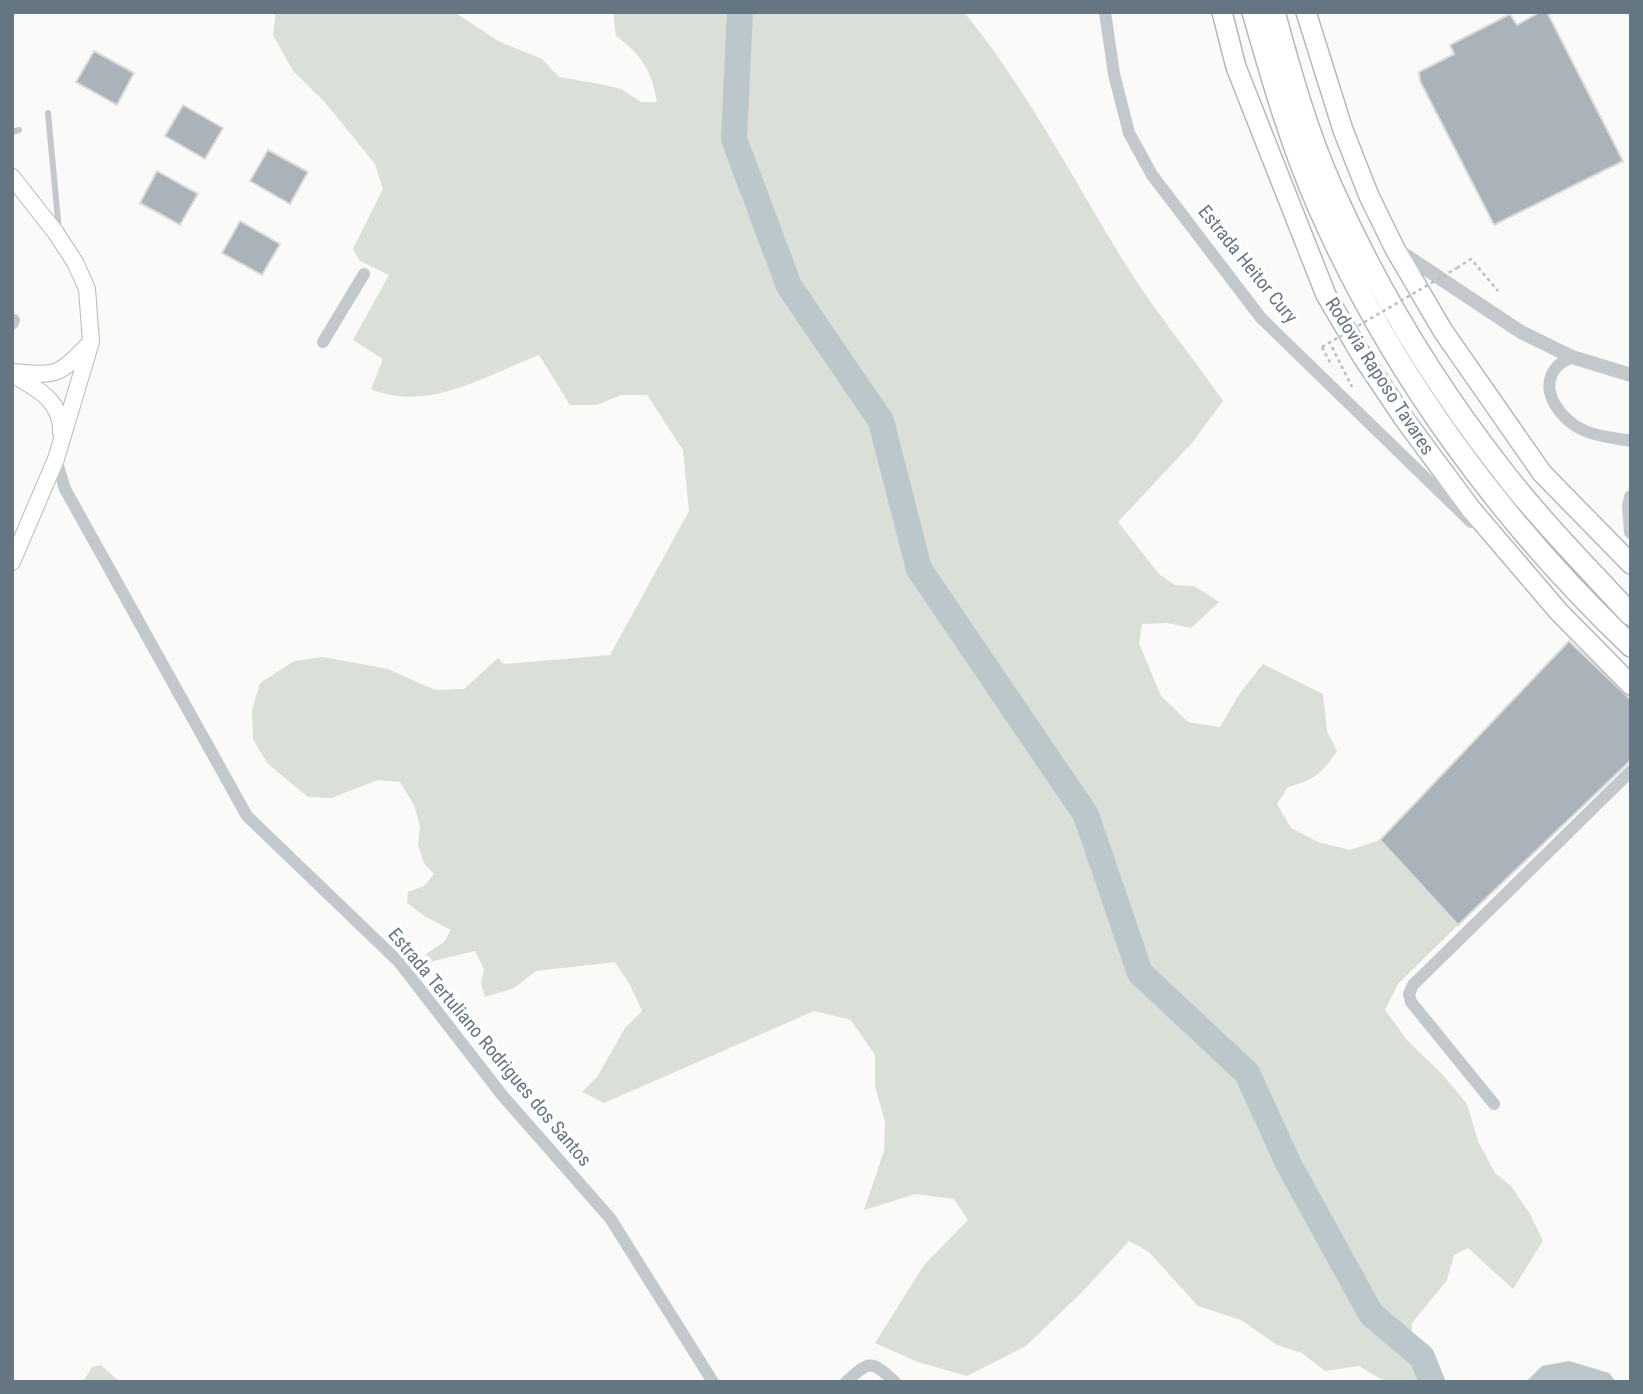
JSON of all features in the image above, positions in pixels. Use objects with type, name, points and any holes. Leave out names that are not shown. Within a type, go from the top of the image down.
[{"type":"highway","name":"Rodovia Raposo Tavares","points":[[1222,12],[1236,67],[1326,295],[1362,356],[1471,509],[1559,612],[1631,685]]},
{"type":"highway","name":"Rodovia Raposo Tavares","points":[[1253,12],[1279,102],[1317,205],[1379,327],[1445,431],[1490,490],[1605,622],[1631,646]]},
{"type":"highway","points":[[1273,12],[1288,66],[1331,187],[1386,295],[1425,360],[1501,469],[1631,615]]},
{"type":"highway","points":[[1306,12],[1343,130],[1369,196],[1395,249],[1443,331],[1542,472],[1631,564]]},
{"type":"main road","points":[[12,177],[76,264],[87,289],[91,342],[56,459],[12,562]]},
{"type":"main road","points":[[12,373],[51,375],[66,369],[91,342]]},
{"type":"main road","points":[[12,373],[53,402],[60,413],[61,443]]},
{"type":"street","name":"Estrada Heitor Cury","points":[[1105,12],[1114,74],[1129,133],[1152,175],[1261,318],[1444,494],[1559,612]]},
{"type":"street","points":[[1395,249],[1521,332],[1572,357],[1631,375]]},
{"type":"street","points":[[323,342],[364,274]]},
{"type":"street","points":[[1572,357],[1553,371],[1550,382],[1554,404],[1567,421],[1585,432],[1631,441]]},
{"type":"street","name":"Estrada Tertuliano Rodrigues dos Santos","points":[[56,459],[61,479],[72,500],[247,816],[399,962],[502,1095],[610,1218],[713,1382]]},
{"type":"street","points":[[42,493],[59,493],[72,500]]},
{"type":"street","points":[[1631,497],[1631,532]]},
{"type":"street","points":[[1494,1104],[1411,1002],[1409,994],[1413,985],[1631,771]]},
{"type":"street","points":[[846,1382],[865,1365],[870,1364],[879,1367],[895,1382]]},
{"type":"lane","points":[[48,113],[60,240]]},
{"type":"path","points":[[1334,370],[1322,347],[1471,259],[1498,291]]},
{"type":"path","points":[[1332,347],[1354,387],[1345,392]]},
{"type":"shaded area","points":[[276,12],[454,12],[500,42],[542,59],[559,77],[621,89],[641,102],[657,102],[644,64],[616,36],[613,12],[964,12],[988,42],[1031,106],[1140,287],[1223,401],[1192,443],[1118,522],[1159,574],[1175,585],[1194,586],[1219,602],[1191,628],[1167,623],[1142,624],[1139,643],[1161,696],[1188,722],[1220,727],[1240,693],[1263,664],[1323,694],[1327,731],[1337,751],[1317,775],[1288,787],[1277,804],[1291,828],[1318,842],[1350,850],[1380,840],[1458,925],[1398,984],[1385,1010],[1407,1040],[1442,1074],[1467,1104],[1478,1141],[1495,1173],[1511,1186],[1530,1214],[1543,1241],[1513,1289],[1468,1248],[1454,1255],[1447,1280],[1412,1323],[1411,1349],[1421,1382],[1386,1382],[1359,1366],[1325,1371],[1302,1353],[1277,1345],[1241,1320],[1198,1306],[1149,1252],[1129,1241],[1082,1292],[1026,1346],[967,1376],[918,1362],[875,1343],[924,1265],[968,1220],[954,1199],[916,1194],[864,1210],[884,1151],[885,1122],[875,1086],[875,1055],[851,1020],[814,1011],[604,1103],[582,1092],[597,1077],[625,1028],[642,1011],[615,962],[536,971],[514,988],[485,997],[481,983],[484,969],[475,951],[425,963],[426,954],[444,942],[451,930],[407,903],[408,892],[424,886],[434,874],[424,863],[418,845],[420,826],[414,805],[400,782],[378,780],[331,798],[308,797],[268,764],[253,739],[252,710],[260,683],[294,661],[323,657],[388,669],[435,690],[464,689],[498,658],[504,664],[610,655],[689,511],[683,450],[647,395],[621,395],[597,405],[570,405],[539,355],[478,381],[435,394],[414,397],[371,389],[383,359],[353,340],[389,275],[360,261],[353,249],[383,189],[375,164],[323,100],[293,71],[273,35]]},
{"type":"shaded area","points":[[1569,1361],[1609,1373],[1616,1382],[1526,1382],[1542,1366]]},
{"type":"shaded area","points":[[101,1365],[120,1382],[83,1382],[92,1367]]},
{"type":"building","points":[[1540,12],[1547,12],[1623,161],[1494,225],[1420,81],[1419,72],[1454,54],[1450,45],[1510,14],[1517,25]]},
{"type":"building","points":[[94,51],[134,73],[117,105],[76,82]]},
{"type":"building","points":[[183,105],[223,128],[205,159],[165,136]]},
{"type":"building","points":[[268,150],[308,172],[290,204],[250,181]]},
{"type":"building","points":[[157,171],[198,194],[180,225],[140,203]]},
{"type":"building","points":[[240,221],[280,244],[262,275],[222,253]]},
{"type":"building","points":[[1569,641],[1631,700],[1631,760],[1458,925],[1380,840]]},
{"type":"waterway","points":[[740,12],[734,139],[789,286],[881,421],[919,569],[1086,815],[1140,973],[1247,1073],[1288,1163],[1371,1314],[1422,1357],[1432,1382]]}]
